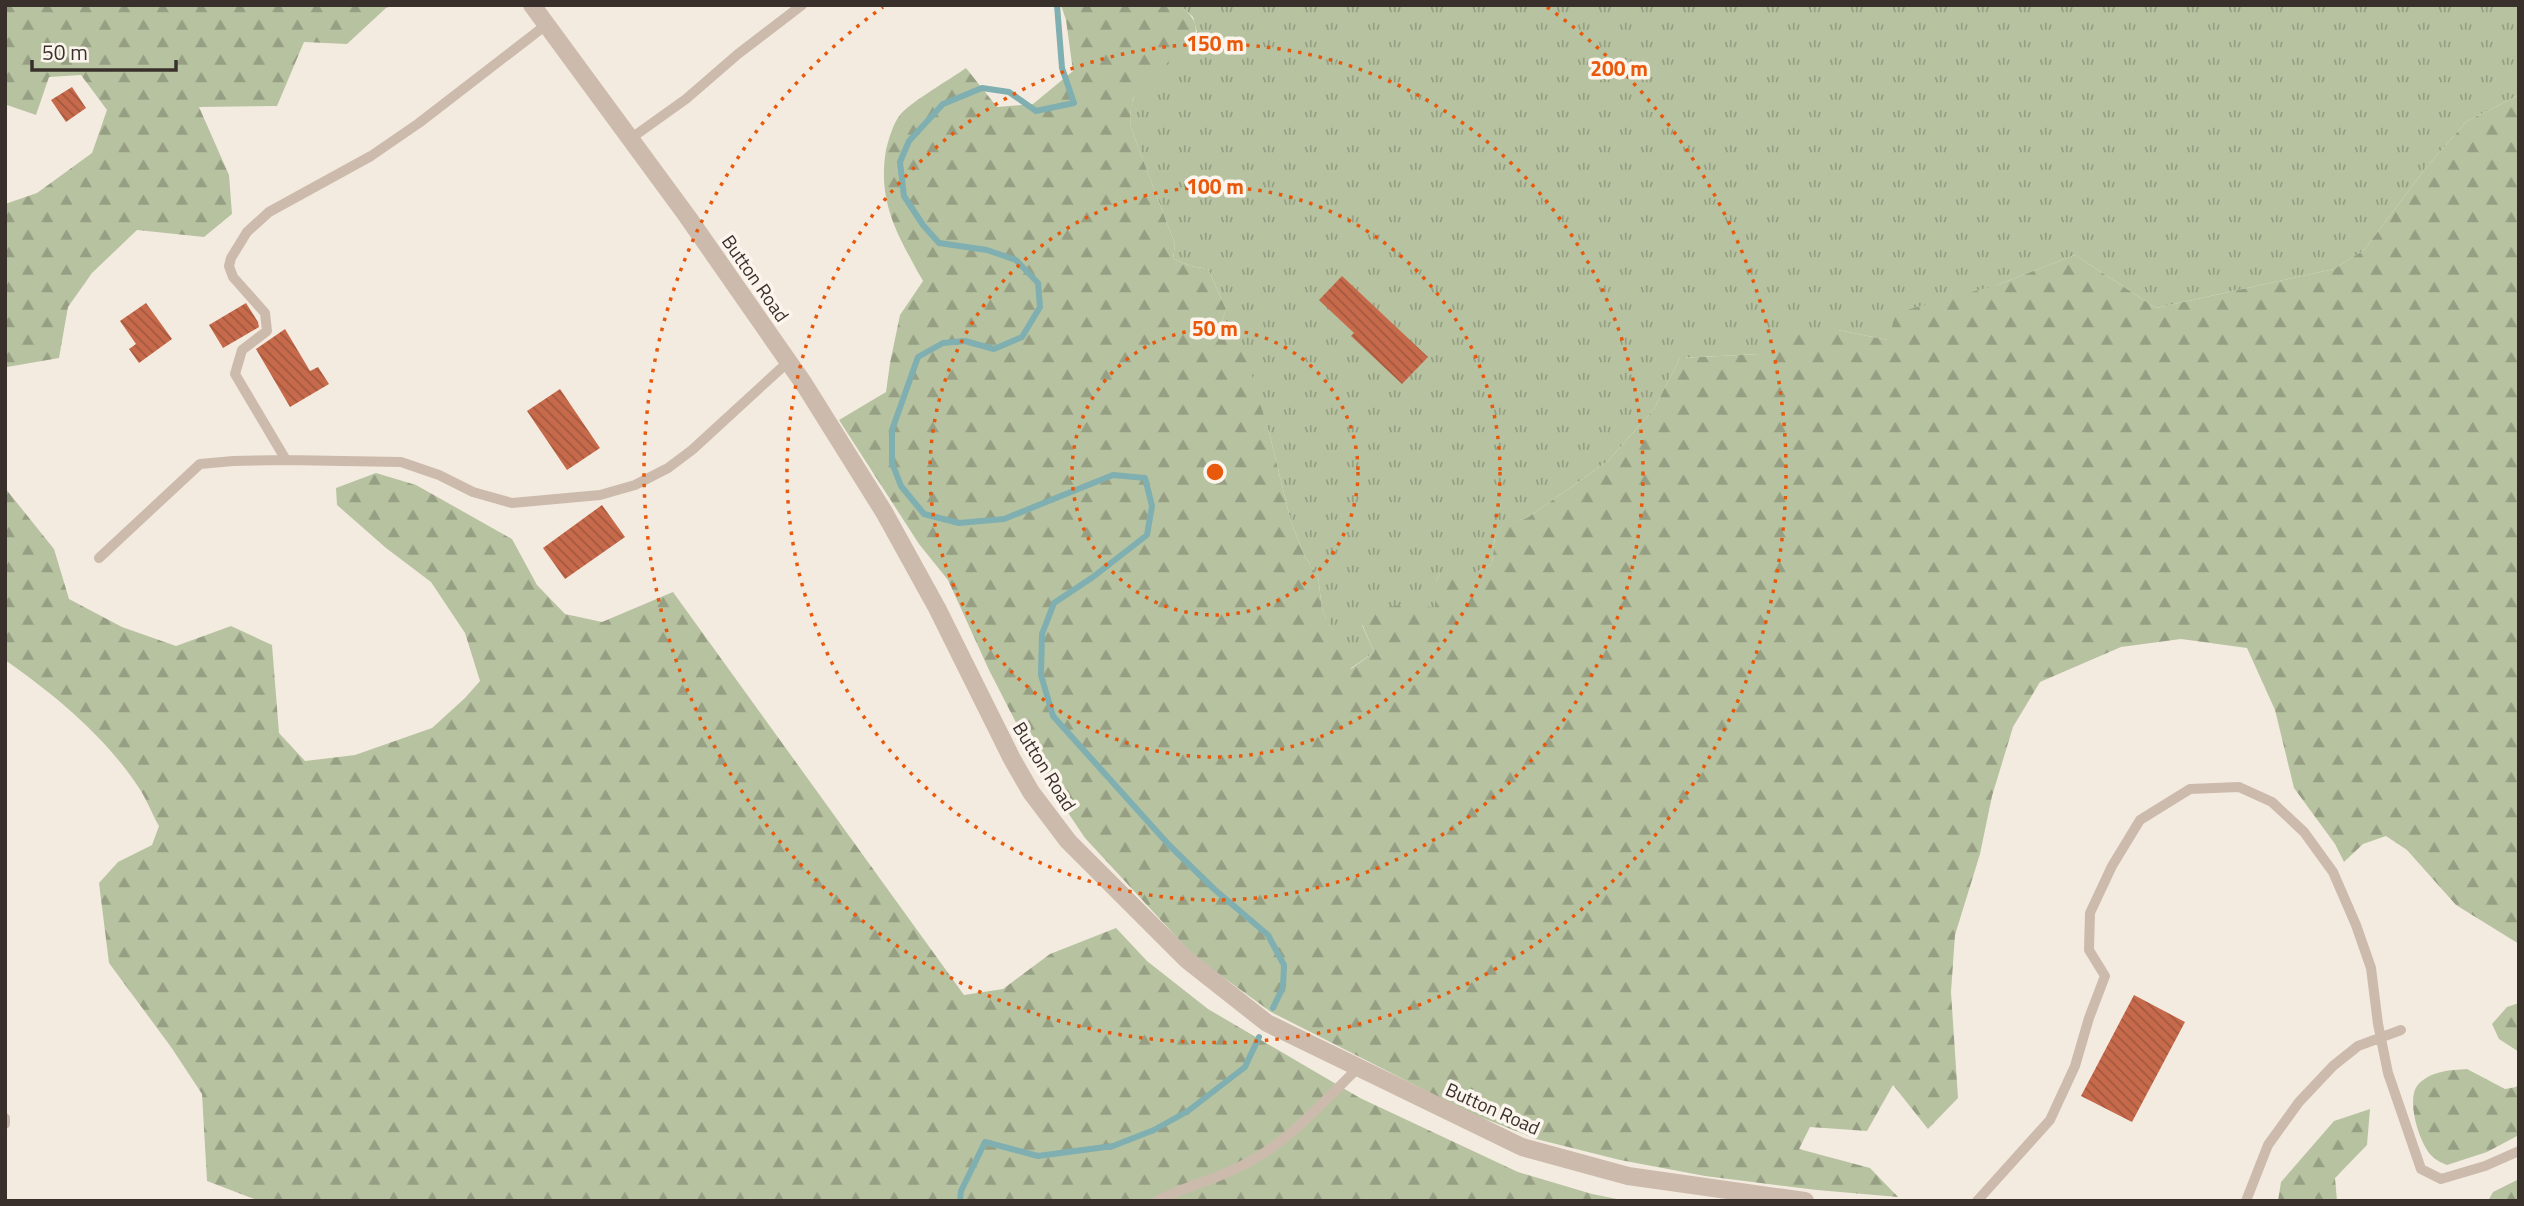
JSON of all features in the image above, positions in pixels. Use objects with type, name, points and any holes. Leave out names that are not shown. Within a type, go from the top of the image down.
[{"type":"street","name":"Button Road","points":[[532,5],[631,139],[788,362],[884,512],[937,608],[1031,792],[1068,841],[1186,960],[1267,1023],[1522,1147],[1628,1176],[1805,1201]]},
{"type":"lane","points":[[631,139],[686,99],[738,54],[803,5]]},
{"type":"lane","points":[[286,460],[234,374],[242,350],[267,331],[265,313],[233,277],[229,266],[230,258],[247,232],[269,212],[371,156],[440,107],[546,25]]},
{"type":"lane","points":[[99,558],[200,464],[286,460],[401,462],[439,475],[473,492],[512,503],[600,495],[635,485],[668,468],[692,450],[788,362]]},
{"type":"lane","points":[[1977,1201],[2050,1120],[2075,1066],[2105,976],[2089,950],[2090,913],[2112,866],[2140,820],[2190,789],[2239,787],[2272,802],[2304,831],[2333,873],[2371,968],[2388,1073],[2421,1169],[2441,1179],[2485,1166],[2519,1151]]},
{"type":"lane","points":[[2246,1201],[2268,1145],[2299,1102],[2333,1066],[2358,1046],[2401,1030]]},
{"type":"lane","points":[[1157,1201],[1177,1190],[1238,1168],[1266,1151],[1358,1068]]},
{"type":"lane","points":[[5,1118],[5,1124]]},
{"type":"green space","points":[[5,5],[394,5],[386,8],[347,44],[304,42],[277,106],[199,107],[229,175],[232,214],[204,237],[137,230],[92,273],[68,307],[59,358],[7,367],[5,370],[5,204],[37,193],[92,153],[107,110],[81,75],[49,77],[36,115],[7,105],[5,107]]},
{"type":"green space","points":[[1061,5],[1180,5],[1193,19],[1196,29],[1192,48],[1182,49],[1133,99],[1131,128],[1175,244],[1173,259],[1208,269],[1226,309],[1219,331],[1242,343],[1269,432],[1291,522],[1305,557],[1318,576],[1322,609],[1351,669],[1374,652],[1362,624],[1371,610],[1412,603],[1435,608],[1436,582],[1440,573],[1475,573],[1492,564],[1495,536],[1502,525],[1527,518],[1608,461],[1654,409],[1680,358],[1759,354],[1783,328],[1838,330],[1888,340],[1896,313],[1997,285],[2075,255],[2156,308],[2334,269],[2364,250],[2425,169],[2467,121],[2519,95],[2519,944],[2456,905],[2407,850],[2386,836],[2363,844],[2344,862],[2335,844],[2294,788],[2275,710],[2247,648],[2181,639],[2121,647],[2040,682],[2013,727],[1992,796],[1980,854],[1955,935],[1951,992],[1958,1098],[1928,1129],[1893,1085],[1867,1131],[1810,1127],[1799,1149],[1870,1168],[1898,1197],[1705,1176],[1620,1160],[1536,1139],[1470,1113],[1271,1012],[1194,956],[1085,838],[1044,777],[989,670],[948,580],[919,544],[839,420],[886,392],[900,315],[923,281],[898,233],[884,186],[886,150],[895,123],[912,104],[966,68],[997,107],[1033,104],[1073,71],[1066,20]]},
{"type":"green space","points":[[1180,5],[2519,5],[2519,95],[2467,121],[2425,169],[2364,250],[2334,269],[2156,308],[2075,255],[1997,285],[1888,340],[1838,330],[1759,354],[1680,358],[1654,409],[1608,461],[1527,518],[1502,526],[1495,536],[1492,564],[1475,573],[1440,573],[1436,582],[1436,608],[1362,625],[1374,652],[1350,669],[1322,609],[1318,576],[1305,557],[1291,522],[1269,432],[1256,394],[1219,331],[1226,309],[1208,269],[1173,259],[1175,244],[1131,128],[1131,107],[1137,92],[1197,32],[1193,17]]},
{"type":"green space","points":[[376,473],[416,485],[512,539],[537,585],[565,614],[602,622],[673,592],[964,995],[1003,989],[1050,954],[1116,928],[1147,961],[1208,1009],[1360,1098],[1518,1172],[1592,1194],[1627,1201],[254,1201],[207,1181],[202,1094],[109,963],[99,883],[118,862],[152,845],[159,826],[145,797],[111,751],[60,702],[5,660],[5,488],[54,549],[69,599],[122,627],[176,646],[231,626],[272,645],[279,733],[305,761],[355,755],[432,728],[480,681],[465,633],[431,582],[386,548],[337,505],[336,488]]},
{"type":"green space","points":[[2519,1003],[2519,1052],[2499,1039],[2492,1024],[2507,1007]]},
{"type":"green space","points":[[2467,1069],[2505,1089],[2516,1087],[2519,1083],[2519,1135],[2487,1152],[2447,1165],[2433,1157],[2423,1143],[2414,1112],[2414,1093],[2427,1077]]},
{"type":"green space","points":[[2370,1109],[2367,1145],[2335,1178],[2337,1201],[2278,1201],[2281,1182],[2334,1121]]},
{"type":"green space","points":[[2519,1179],[2519,1201],[2488,1201],[2493,1192]]},
{"type":"building","points":[[72,87],[86,108],[66,122],[51,100]]},
{"type":"building","points":[[1342,276],[1428,357],[1402,384],[1351,336],[1354,333],[1319,300]]},
{"type":"building","points":[[146,303],[172,339],[139,363],[129,349],[136,344],[120,321]]},
{"type":"building","points":[[246,303],[259,327],[223,348],[209,325]]},
{"type":"building","points":[[285,329],[310,371],[318,367],[329,384],[290,407],[256,349]]},
{"type":"building","points":[[560,389],[600,448],[567,470],[527,411]]},
{"type":"building","points":[[602,505],[625,537],[565,579],[543,548]]},
{"type":"building","points":[[2134,995],[2185,1022],[2132,1122],[2081,1096]]},
{"type":"waterway","points":[[1057,5],[1062,68],[1074,103],[1036,111],[1009,92],[982,88],[943,104],[909,141],[900,162],[904,196],[939,243],[987,250],[1016,260],[1038,283],[1040,307],[1022,337],[994,349],[965,341],[943,343],[918,357],[892,430],[892,463],[901,486],[924,514],[959,523],[1004,519],[1113,475],[1145,478],[1152,506],[1147,535],[1054,603],[1042,634],[1041,675],[1053,716],[1169,845],[1214,889],[1268,935],[1284,965],[1283,987],[1273,1008]]},
{"type":"waterway","points":[[960,1201],[961,1191],[985,1142],[1038,1156],[1113,1146],[1154,1130],[1188,1111],[1245,1067],[1259,1037]]}]
